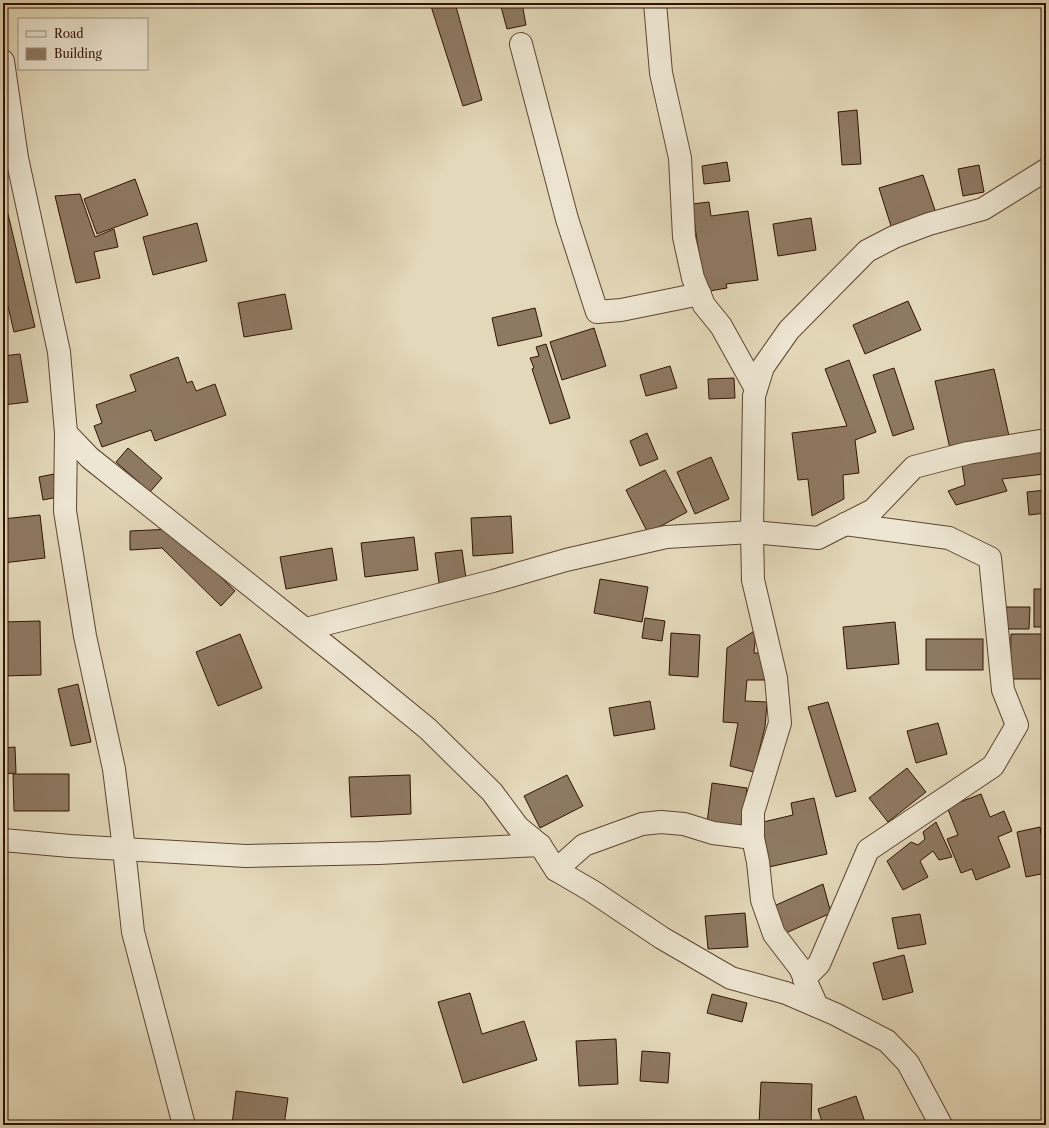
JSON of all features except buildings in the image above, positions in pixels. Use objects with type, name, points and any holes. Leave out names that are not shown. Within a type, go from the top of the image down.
[{"type":"street","points":[[655,3],[661,72],[680,158],[684,237],[693,278],[704,305],[721,326],[756,389]]},
{"type":"street","points":[[521,44],[567,219],[597,312],[621,310],[700,294]]},
{"type":"street","points":[[3,61],[17,158],[59,352],[66,433],[65,511],[84,636],[114,769],[133,932],[184,1125]]},
{"type":"street","points":[[817,1006],[800,968],[774,934],[762,900],[758,862],[753,838],[754,812],[780,723],[776,678],[753,580],[752,532],[754,396],[763,367],[789,330],[867,251],[894,236],[929,224],[983,209],[1046,170]]},
{"type":"street","points":[[66,433],[90,458],[306,629],[428,729],[492,792],[518,827],[540,845],[556,870],[592,891],[662,938],[731,978],[786,993],[835,1014],[887,1041],[908,1063],[941,1125]]},
{"type":"street","points":[[306,629],[493,581],[566,560],[666,537],[752,532],[818,538],[873,510],[914,467],[968,453],[1046,440]]},
{"type":"street","points":[[804,979],[819,964],[868,850],[993,766],[1017,725],[1003,690],[990,558],[949,538],[845,524]]},
{"type":"street","points":[[556,870],[584,845],[642,824],[661,822],[684,824],[713,833],[753,838]]},
{"type":"street","points":[[3,840],[246,856],[379,853],[540,845]]}]
